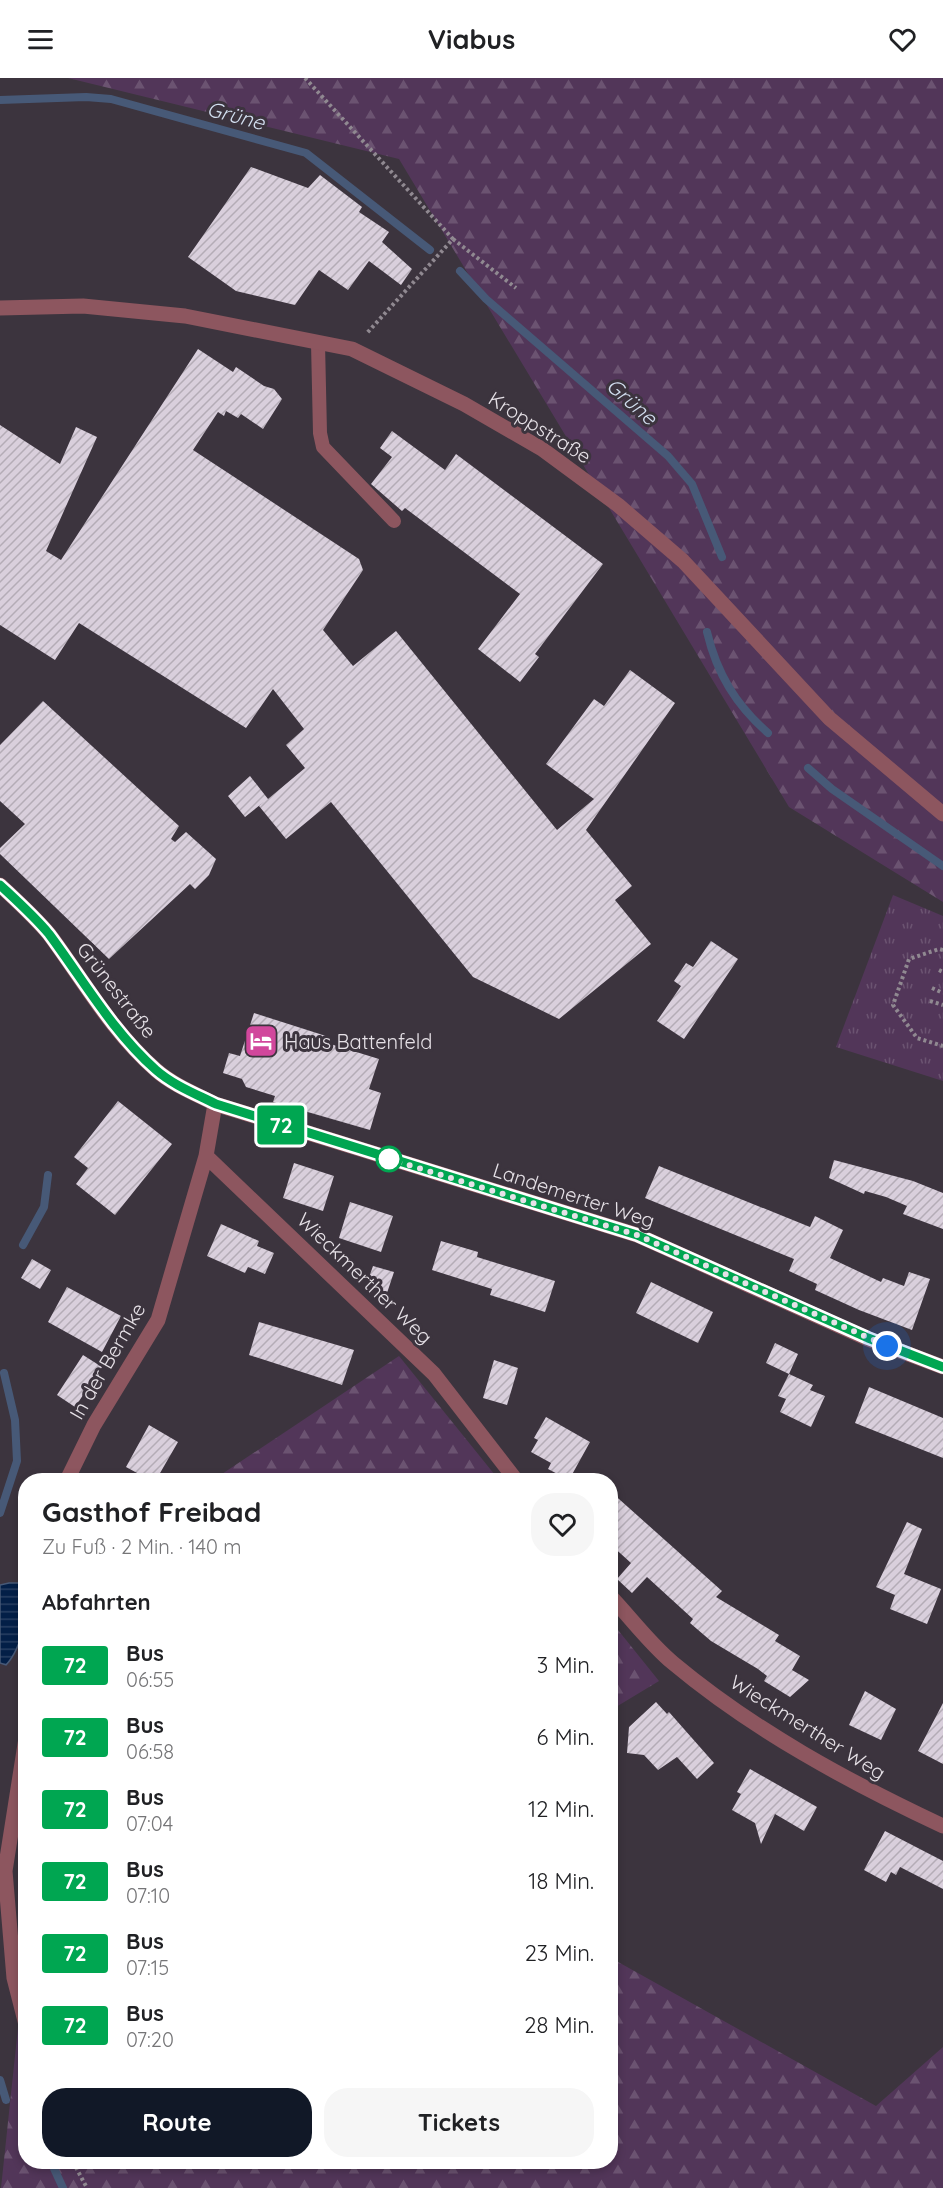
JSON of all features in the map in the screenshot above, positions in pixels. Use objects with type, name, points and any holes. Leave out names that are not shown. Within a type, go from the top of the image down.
[{"type":"street","name":"Kroppstraße","points":[[0,308],[83,306],[185,316],[352,349],[464,404],[543,448],[618,505],[683,561],[829,718],[943,814]]},
{"type":"street","name":"Grünestraße","points":[[0,885],[47,932],[94,1001],[126,1040],[158,1072],[216,1104]]},
{"type":"street","points":[[206,1156],[216,1104]]},
{"type":"street","name":"Landemerter Weg","points":[[216,1104],[637,1235],[868,1338],[943,1367]]},
{"type":"street","name":"In der Bermke","points":[[70,1473],[94,1425],[158,1320],[206,1156]]},
{"type":"street","name":"Wieckmerther Weg","points":[[206,1156],[434,1374],[511,1473]]},
{"type":"street","name":"Wieckmerther Weg","points":[[618,1605],[672,1662],[754,1723],[875,1794],[943,1826]]},
{"type":"street","points":[[18,1788],[5,1870],[14,1978],[18,1994]]},
{"type":"lane","points":[[318,343],[320,433],[323,447],[394,521]]},
{"type":"path","points":[[305,78],[453,238],[516,288]]},
{"type":"path","points":[[352,349],[453,238]]},
{"type":"path","points":[[943,950],[939,949],[909,960],[893,1005],[917,1038],[943,1046]]},
{"type":"path","points":[[932,988],[943,993]]},
{"type":"path","points":[[930,1001],[943,1005]]},
{"type":"path","points":[[77,2169],[87,2188]]},
{"type":"green space","points":[[68,78],[943,78],[943,902],[789,807],[399,159]]},
{"type":"green space","points":[[893,895],[943,916],[943,1081],[836,1047]]},
{"type":"green space","points":[[399,1356],[493,1473],[224,1473]]},
{"type":"green space","points":[[618,1630],[659,1681],[618,1706]]},
{"type":"green space","points":[[618,1962],[876,2106],[943,2047],[943,2188],[1,2188],[18,2028],[18,2169],[618,2169]]},
{"type":"water","points":[[18,1583],[18,1644],[6,1665],[0,1663],[0,1585]]},
{"type":"building","points":[[251,167],[308,188],[320,175],[362,207],[359,212],[389,232],[382,242],[412,269],[401,285],[369,261],[348,290],[319,270],[295,305],[236,291],[188,257]]},
{"type":"building","points":[[198,349],[233,372],[236,367],[264,386],[274,389],[282,399],[263,429],[241,414],[238,418],[226,411],[224,416],[218,412],[193,450],[359,559],[363,570],[323,630],[353,666],[396,631],[557,830],[594,799],[546,764],[594,699],[604,706],[630,670],[675,703],[586,830],[632,886],[615,900],[651,944],[559,1019],[473,977],[331,802],[286,839],[259,806],[265,801],[245,817],[228,796],[250,776],[268,799],[305,768],[286,745],[304,729],[273,689],[246,728],[79,623],[55,660],[0,625],[0,425],[60,464],[76,427],[97,437],[46,551],[61,560]]},
{"type":"building","points":[[392,431],[445,470],[456,454],[603,564],[535,654],[539,657],[520,682],[478,649],[520,594],[405,508],[402,511],[371,484],[392,457],[380,448]]},
{"type":"building","points":[[43,701],[179,826],[171,839],[175,842],[186,832],[216,859],[209,875],[195,889],[190,884],[109,959],[0,854],[0,848],[25,824],[0,801],[0,745]]},
{"type":"building","points":[[711,941],[738,959],[684,1039],[657,1021],[681,986],[674,981],[686,963],[693,967]]},
{"type":"building","points":[[254,1013],[326,1036],[324,1042],[379,1059],[369,1089],[381,1093],[370,1130],[273,1102],[275,1096],[246,1087],[242,1079],[223,1073],[229,1053],[240,1056]]},
{"type":"building","points":[[118,1101],[172,1144],[115,1215],[76,1184],[88,1168],[74,1157]]},
{"type":"building","points":[[834,1160],[913,1181],[943,1193],[943,1229],[903,1214],[907,1206],[865,1191],[864,1194],[829,1178]]},
{"type":"building","points":[[294,1163],[334,1176],[323,1211],[283,1198]]},
{"type":"building","points":[[659,1166],[810,1227],[815,1216],[843,1230],[830,1258],[881,1282],[883,1278],[904,1286],[909,1272],[930,1279],[912,1330],[815,1290],[817,1284],[789,1271],[794,1259],[645,1198]]},
{"type":"building","points":[[350,1202],[393,1216],[381,1252],[339,1238]]},
{"type":"building","points":[[221,1224],[259,1241],[257,1246],[274,1253],[265,1274],[248,1267],[245,1273],[207,1256]]},
{"type":"building","points":[[441,1241],[478,1252],[477,1257],[555,1281],[545,1312],[490,1295],[492,1289],[432,1270]]},
{"type":"building","points":[[32,1259],[51,1270],[40,1289],[21,1278]]},
{"type":"building","points":[[373,1266],[394,1272],[387,1293],[366,1286]]},
{"type":"building","points":[[651,1282],[713,1312],[698,1343],[636,1313]]},
{"type":"building","points":[[67,1287],[121,1316],[102,1352],[48,1322]]},
{"type":"building","points":[[259,1322],[354,1350],[342,1385],[249,1355]]},
{"type":"building","points":[[775,1343],[798,1354],[789,1374],[766,1363]]},
{"type":"building","points":[[83,1355],[102,1367],[75,1407],[57,1395]]},
{"type":"building","points":[[494,1360],[518,1368],[507,1405],[483,1398]]},
{"type":"building","points":[[789,1374],[813,1385],[810,1390],[825,1396],[811,1427],[780,1412],[786,1399],[778,1396]]},
{"type":"building","points":[[869,1387],[943,1418],[943,1458],[855,1423]]},
{"type":"building","points":[[546,1417],[590,1442],[573,1473],[556,1473],[548,1469],[551,1463],[531,1452],[538,1440],[534,1438]]},
{"type":"building","points":[[149,1425],[178,1442],[160,1473],[137,1473],[126,1467]]},
{"type":"building","points":[[618,1498],[722,1591],[716,1597],[779,1635],[775,1641],[800,1656],[792,1670],[809,1680],[790,1697],[764,1681],[767,1676],[711,1641],[690,1623],[693,1619],[647,1577],[632,1593],[618,1580],[631,1563],[618,1551]]},
{"type":"building","points":[[907,1522],[922,1529],[904,1574],[941,1589],[927,1624],[890,1609],[895,1595],[876,1587]]},
{"type":"building","points":[[865,1691],[896,1709],[881,1740],[849,1725]]},
{"type":"building","points":[[656,1702],[667,1714],[669,1712],[714,1763],[697,1779],[677,1757],[658,1770],[644,1755],[627,1753],[629,1727]]},
{"type":"building","points":[[943,1703],[943,1764],[918,1751]]},
{"type":"building","points":[[750,1769],[817,1807],[804,1831],[775,1814],[761,1844],[755,1823],[732,1810],[741,1794],[737,1792]]},
{"type":"building","points":[[885,1831],[943,1861],[943,1889],[900,1867],[896,1875],[891,1872],[886,1882],[864,1870]]},
{"type":"waterway","name":"Grüne","points":[[0,100],[86,97],[111,99],[306,153],[430,250]]},
{"type":"waterway","name":"Grüne","points":[[460,271],[486,299],[668,456],[692,484],[722,557]]},
{"type":"waterway","name":"Grüne","points":[[707,632],[716,662],[729,688],[746,711],[768,733]]},
{"type":"waterway","name":"Grüne","points":[[808,768],[832,789],[943,866]]},
{"type":"waterway","points":[[23,1245],[44,1207],[48,1175]]},
{"type":"waterway","points":[[0,1513],[17,1461],[15,1420],[4,1373]]},
{"type":"waterway","points":[[0,2080],[6,2100]]},
{"type":"waterway","points":[[54,2169],[63,2188]]},
{"type":"bus line","name":"72","points":[[0,885],[47,932],[94,1001],[126,1040],[158,1072],[183,1088],[216,1104],[637,1235],[868,1338],[943,1367]]},
{"type":"place","name":"Haus Battenfeld","points":[[261,1041]]},
{"type":"route","points":[[389,1159],[637,1235],[887,1346]]}]
